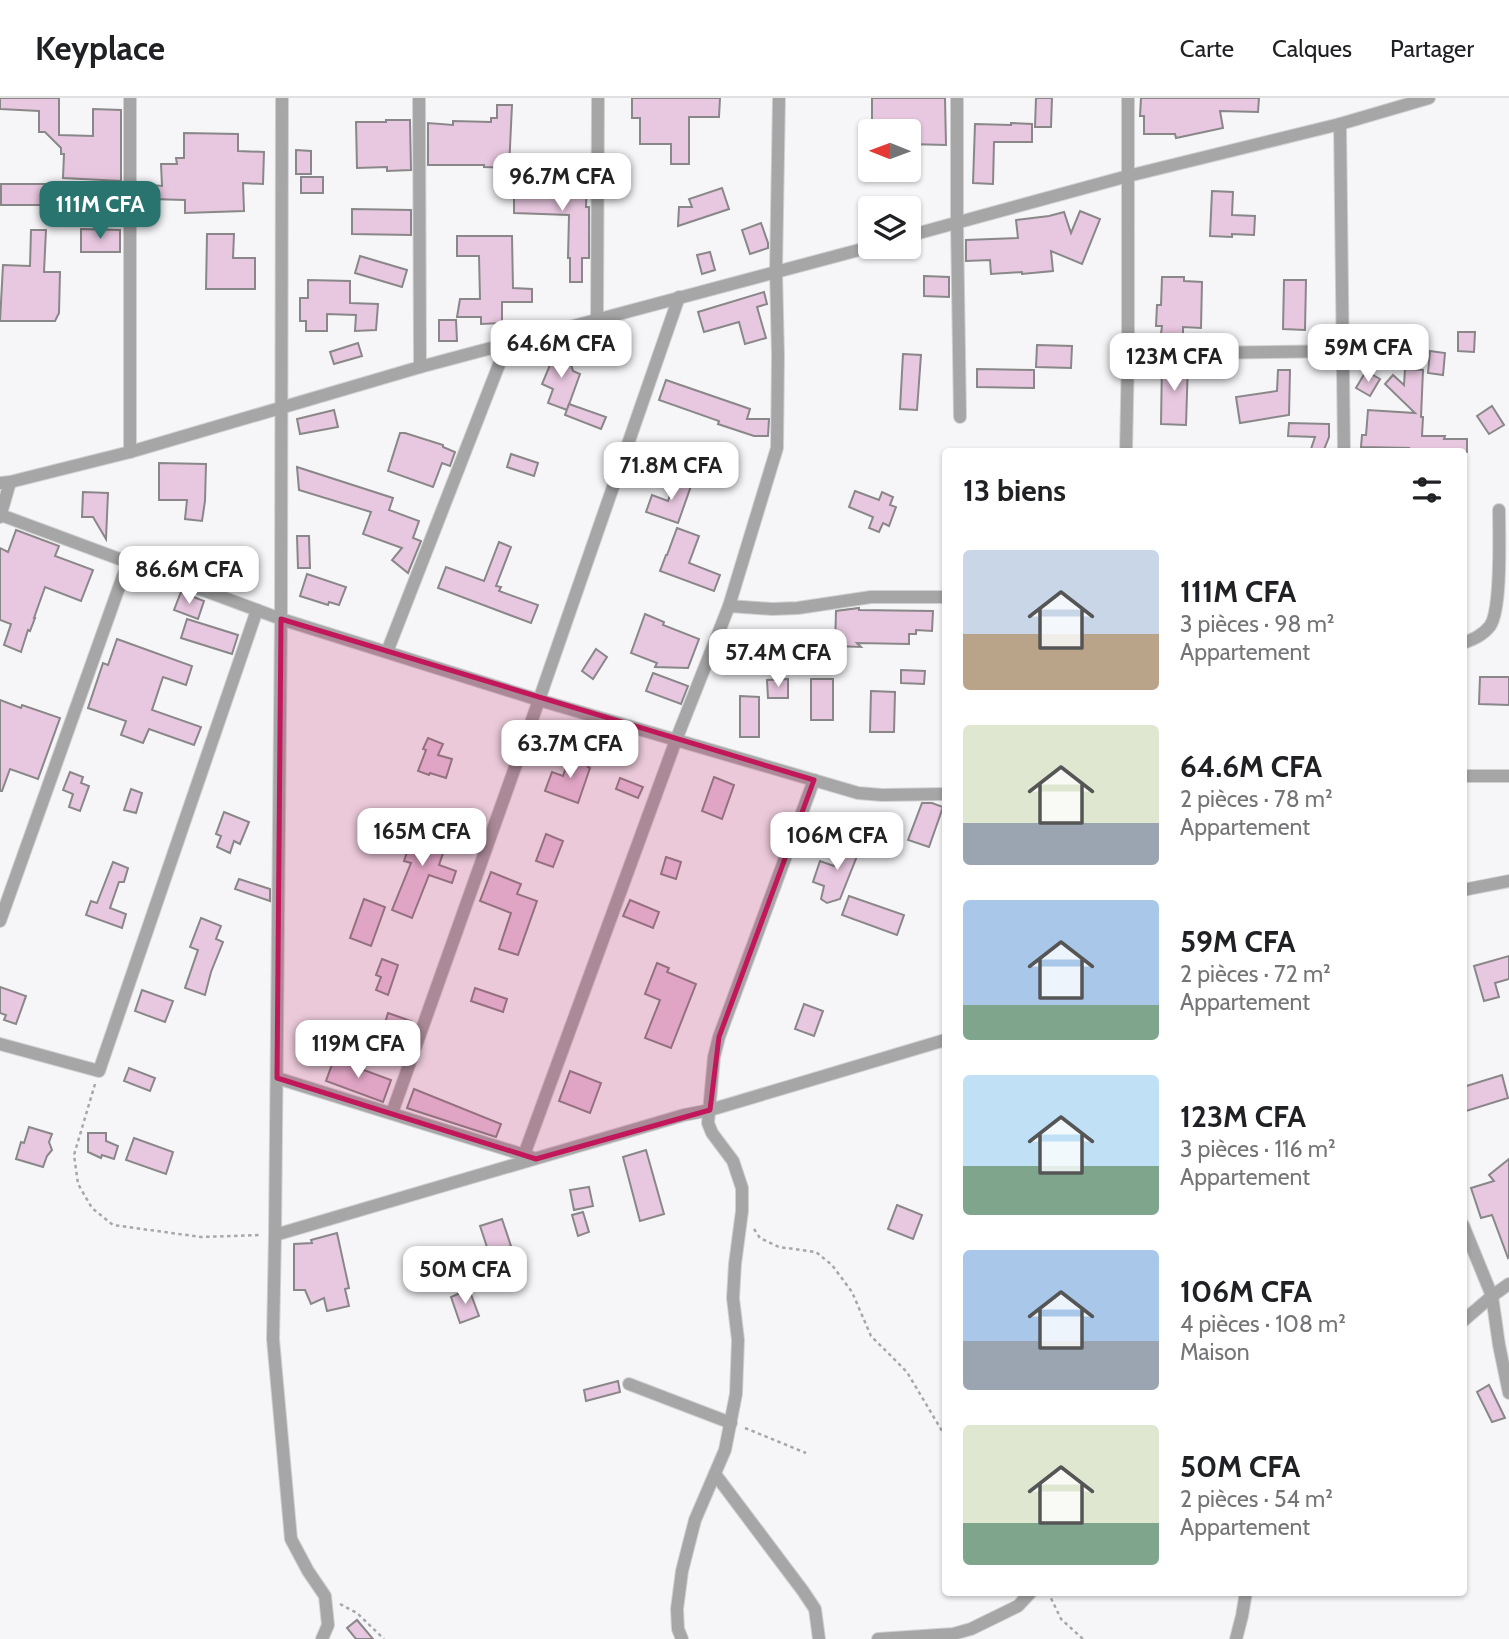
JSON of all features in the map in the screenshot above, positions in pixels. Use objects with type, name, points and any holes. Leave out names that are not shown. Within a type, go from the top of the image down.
[{"type":"street","points":[[130,98],[130,452]]},
{"type":"street","points":[[282,98],[281,619],[273,1339],[291,1539],[325,1596],[328,1625],[322,1639]]},
{"type":"street","points":[[419,98],[421,367]]},
{"type":"street","points":[[597,320],[598,98]]},
{"type":"street","points":[[530,1157],[676,740],[729,606],[777,448],[779,98]]},
{"type":"street","points":[[957,98],[960,417]]},
{"type":"street","points":[[1126,448],[1128,98]]},
{"type":"street","points":[[921,233],[1128,176],[1340,124],[1423,99]]},
{"type":"street","points":[[1340,124],[1344,448]]},
{"type":"street","points":[[858,250],[421,367],[130,452],[5,482],[1,516],[281,619],[539,700],[858,793],[942,794]]},
{"type":"street","points":[[392,1113],[679,297]]},
{"type":"street","points":[[387,652],[507,344]]},
{"type":"street","points":[[1128,354],[1344,351]]},
{"type":"street","points":[[1467,642],[1478,638],[1492,624],[1497,603],[1499,510]]},
{"type":"street","points":[[0,921],[128,562]]},
{"type":"street","points":[[729,606],[798,608],[871,597],[942,597]]},
{"type":"street","points":[[0,1044],[99,1071],[257,610]]},
{"type":"street","points":[[1467,776],[1509,776]]},
{"type":"street","points":[[682,1639],[678,1629],[677,1609],[682,1572],[695,1521],[725,1450],[736,1394],[738,1340],[733,1298],[743,1211],[742,1188],[733,1161],[712,1133],[708,1123],[714,1057],[814,780]]},
{"type":"street","points":[[1467,889],[1509,881]]},
{"type":"street","points":[[275,1235],[530,1157],[710,1110],[942,1041]]},
{"type":"street","points":[[277,1078],[530,1157]]},
{"type":"street","points":[[1467,1235],[1492,1296],[1509,1393]]},
{"type":"street","points":[[1467,1318],[1509,1284]]},
{"type":"street","points":[[629,1384],[731,1423]]},
{"type":"street","points":[[715,1474],[815,1609],[819,1639]]},
{"type":"street","points":[[878,1639],[953,1634],[971,1629],[1018,1606],[1027,1596]]},
{"type":"street","points":[[1236,1639],[1245,1596]]},
{"type":"path","points":[[99,1071],[74,1155],[78,1184],[92,1208],[113,1225],[201,1237],[275,1235]]},
{"type":"path","points":[[743,1211],[760,1238],[779,1247],[816,1252],[832,1265],[852,1292],[871,1336],[907,1372],[942,1431]]},
{"type":"path","points":[[731,1423],[806,1453]]},
{"type":"path","points":[[325,1596],[357,1613],[384,1639]]},
{"type":"path","points":[[1050,1596],[1060,1619],[1083,1639]]},
{"type":"highlighted area","points":[[281,619],[814,780],[719,1037],[710,1110],[536,1159],[277,1078]]},
{"type":"building","points":[[0,98],[59,98],[59,135],[93,136],[93,109],[121,110],[121,181],[63,178],[64,154],[61,154],[61,148],[45,132],[39,132],[39,111],[0,109]]},
{"type":"building","points":[[632,98],[720,98],[719,117],[689,117],[689,164],[671,164],[671,144],[640,144],[640,118],[632,118]]},
{"type":"building","points":[[872,98],[945,98],[946,145],[921,144],[921,119],[872,119]]},
{"type":"building","points":[[1036,98],[1052,98],[1051,127],[1035,127]]},
{"type":"building","points":[[1141,98],[1259,98],[1258,112],[1220,111],[1223,128],[1176,138],[1175,134],[1144,134],[1144,116],[1140,116]]},
{"type":"building","points":[[497,105],[512,105],[509,168],[428,165],[428,123],[453,125],[453,121],[491,122],[491,118],[497,118]]},
{"type":"building","points":[[410,120],[411,170],[387,171],[387,167],[357,168],[356,122]]},
{"type":"building","points":[[975,124],[1032,124],[1032,142],[994,142],[993,184],[973,183]]},
{"type":"building","points":[[184,133],[238,134],[238,151],[264,152],[263,184],[243,183],[244,211],[185,213],[185,200],[151,199],[152,185],[162,186],[161,164],[177,164],[176,158],[184,158]]},
{"type":"building","points":[[296,150],[311,151],[311,174],[296,174]]},
{"type":"building","points":[[563,173],[587,174],[589,258],[582,258],[582,282],[570,282],[569,215],[514,213],[514,185],[563,185]]},
{"type":"building","points":[[301,177],[323,177],[323,193],[301,193]]},
{"type":"building","points":[[1,184],[62,184],[62,205],[1,205]]},
{"type":"building","points":[[722,188],[729,209],[678,226],[679,207],[692,207],[689,199]]},
{"type":"building","points":[[1212,191],[1233,192],[1232,215],[1255,216],[1254,235],[1210,236]]},
{"type":"building","points":[[352,209],[411,210],[411,235],[352,234]]},
{"type":"building","points":[[1080,211],[1100,219],[1082,264],[1051,251],[1053,271],[991,274],[990,260],[966,261],[966,240],[1018,238],[1016,220],[1064,212],[1071,233]]},
{"type":"building","points":[[761,223],[768,248],[750,254],[742,230]]},
{"type":"building","points":[[81,229],[120,230],[120,252],[81,252]]},
{"type":"building","points":[[31,230],[46,230],[44,272],[60,272],[59,313],[55,321],[0,321],[3,265],[30,266]]},
{"type":"building","points":[[207,234],[234,234],[233,258],[255,258],[255,289],[206,289]]},
{"type":"building","points":[[457,236],[512,236],[513,288],[532,289],[532,302],[502,302],[502,323],[481,324],[481,317],[457,317],[460,299],[480,299],[479,256],[457,256]]},
{"type":"building","points":[[710,252],[715,270],[702,274],[697,255]]},
{"type":"building","points":[[360,256],[407,270],[402,287],[355,273]]},
{"type":"building","points":[[924,276],[949,277],[949,297],[924,296]]},
{"type":"building","points":[[1162,277],[1184,277],[1184,281],[1202,282],[1201,328],[1183,327],[1183,334],[1161,334],[1162,326],[1156,326],[1157,305],[1161,305]]},
{"type":"building","points":[[308,280],[350,281],[350,303],[378,304],[376,330],[355,331],[356,315],[327,314],[327,331],[306,331],[306,321],[300,321],[300,298],[308,298]]},
{"type":"building","points":[[1284,280],[1306,280],[1305,330],[1283,329]]},
{"type":"building","points":[[764,292],[767,304],[757,307],[766,338],[745,344],[739,322],[704,332],[698,312]]},
{"type":"building","points":[[439,320],[456,320],[457,341],[439,341]]},
{"type":"building","points":[[1458,332],[1475,332],[1474,352],[1458,351]]},
{"type":"building","points":[[358,343],[362,356],[334,364],[330,352]]},
{"type":"building","points":[[1037,345],[1072,346],[1071,368],[1036,367]]},
{"type":"building","points":[[566,349],[573,371],[580,374],[567,410],[548,403],[553,389],[542,384],[555,353]]},
{"type":"building","points":[[1430,351],[1445,353],[1443,375],[1428,373]]},
{"type":"building","points":[[903,354],[921,355],[917,410],[900,409]]},
{"type":"building","points":[[1162,362],[1188,362],[1186,425],[1161,424]]},
{"type":"building","points":[[977,369],[1034,370],[1034,388],[977,387]]},
{"type":"building","points":[[1405,369],[1423,370],[1422,436],[1467,439],[1467,448],[1361,447],[1362,435],[1366,435],[1368,410],[1415,413],[1385,384],[1393,375],[1404,385]]},
{"type":"building","points":[[1278,370],[1290,370],[1289,415],[1240,423],[1236,397],[1277,391]]},
{"type":"building","points":[[1366,371],[1380,379],[1370,396],[1356,388]]},
{"type":"building","points":[[666,380],[750,409],[747,419],[769,419],[768,436],[754,436],[659,400]]},
{"type":"building","points":[[569,404],[606,417],[601,429],[565,415]]},
{"type":"building","points":[[1492,406],[1504,425],[1489,434],[1477,416]]},
{"type":"building","points":[[334,410],[338,427],[300,434],[297,419]]},
{"type":"building","points":[[1289,423],[1329,424],[1329,437],[1325,448],[1311,448],[1315,437],[1288,436]]},
{"type":"building","points":[[400,433],[443,445],[455,452],[450,466],[442,463],[433,487],[388,471]]},
{"type":"building","points":[[511,454],[538,463],[534,476],[507,467]]},
{"type":"building","points":[[159,463],[206,464],[202,521],[185,519],[187,500],[159,500]]},
{"type":"building","points":[[297,467],[393,498],[389,510],[419,521],[413,538],[421,541],[408,573],[392,560],[402,548],[363,534],[371,512],[299,490]]},
{"type":"building","points":[[676,477],[692,483],[678,523],[646,512],[652,495],[668,501]]},
{"type":"building","points":[[855,491],[879,500],[882,492],[893,497],[890,505],[896,507],[889,526],[883,523],[879,532],[869,528],[873,517],[849,507]]},
{"type":"building","points":[[83,492],[108,493],[106,539],[93,517],[82,517]]},
{"type":"building","points":[[677,528],[699,536],[689,563],[720,575],[714,591],[660,571]]},
{"type":"building","points":[[16,530],[59,546],[55,556],[93,570],[81,601],[45,587],[21,652],[4,645],[11,624],[0,620],[0,548],[8,552]]},
{"type":"building","points":[[297,536],[309,536],[310,568],[298,568]]},
{"type":"building","points":[[499,542],[511,547],[496,586],[501,587],[499,591],[538,605],[531,623],[438,588],[446,567],[484,581]]},
{"type":"building","points":[[307,574],[346,587],[339,605],[329,602],[328,605],[300,596]]},
{"type":"building","points":[[181,592],[204,601],[198,619],[174,610]]},
{"type":"building","points":[[859,608],[933,611],[932,631],[916,630],[916,634],[909,634],[909,644],[857,643],[861,647],[835,646],[836,611]]},
{"type":"building","points":[[645,614],[664,622],[663,625],[699,639],[688,668],[655,667],[657,663],[631,653]]},
{"type":"building","points":[[187,619],[238,635],[232,654],[181,638]]},
{"type":"building","points":[[117,639],[192,666],[186,685],[163,677],[152,710],[201,727],[194,745],[149,729],[143,743],[121,735],[126,721],[88,708],[103,663],[108,665]]},
{"type":"building","points":[[747,640],[763,641],[761,670],[715,669],[719,654],[747,655]]},
{"type":"building","points":[[596,649],[607,657],[593,679],[582,671]]},
{"type":"building","points":[[901,670],[925,671],[924,684],[901,683]]},
{"type":"building","points":[[653,673],[688,686],[681,704],[646,691]]},
{"type":"building","points":[[1480,677],[1509,677],[1509,705],[1479,704]]},
{"type":"building","points":[[788,679],[788,698],[768,698],[767,680]]},
{"type":"building","points":[[811,679],[833,679],[833,720],[811,720]]},
{"type":"building","points":[[871,691],[895,692],[894,732],[870,732]]},
{"type":"building","points":[[740,696],[759,697],[759,737],[740,737]]},
{"type":"building","points":[[0,700],[60,718],[38,779],[10,769],[2,791],[0,791]]},
{"type":"building","points":[[428,738],[443,744],[438,755],[452,759],[446,778],[418,771]]},
{"type":"building","points":[[570,756],[590,763],[578,803],[545,791],[552,772],[563,776]]},
{"type":"building","points":[[70,772],[83,777],[81,783],[89,786],[80,811],[69,807],[73,794],[63,790]]},
{"type":"building","points":[[714,777],[734,785],[722,819],[702,811]]},
{"type":"building","points":[[620,778],[643,787],[638,798],[616,789]]},
{"type":"building","points":[[131,789],[142,793],[136,813],[124,810]]},
{"type":"building","points":[[922,803],[942,807],[929,847],[908,840]]},
{"type":"building","points":[[224,812],[249,822],[240,844],[234,841],[230,853],[217,847],[221,836],[216,834]]},
{"type":"building","points":[[417,823],[443,832],[441,836],[448,839],[439,865],[456,871],[452,883],[429,875],[412,918],[392,910],[411,863],[404,861]]},
{"type":"building","points":[[546,834],[563,841],[553,867],[536,861]]},
{"type":"building","points":[[843,839],[861,846],[840,899],[827,903],[821,899],[824,886],[813,882],[820,861],[834,866]]},
{"type":"building","points":[[666,857],[681,862],[676,879],[661,874]]},
{"type":"building","points":[[113,862],[128,868],[124,882],[119,882],[110,908],[126,914],[122,928],[86,915],[91,901],[97,903]]},
{"type":"building","points":[[491,872],[521,884],[517,894],[537,901],[518,955],[499,949],[511,913],[480,901]]},
{"type":"building","points":[[239,879],[270,889],[270,901],[235,889]]},
{"type":"building","points":[[849,896],[904,915],[897,935],[842,915]]},
{"type":"building","points":[[364,899],[385,907],[371,946],[350,938]]},
{"type":"building","points":[[630,900],[659,912],[653,928],[623,916]]},
{"type":"building","points":[[201,918],[221,926],[216,939],[223,942],[205,995],[185,988],[198,950],[190,947]]},
{"type":"building","points":[[1509,956],[1509,979],[1495,983],[1499,997],[1484,1001],[1474,966]]},
{"type":"building","points":[[382,959],[398,965],[388,995],[376,990],[381,977],[376,975]]},
{"type":"building","points":[[657,963],[669,968],[667,972],[696,984],[671,1048],[645,1038],[660,1000],[645,994]]},
{"type":"building","points":[[0,987],[26,996],[16,1024],[4,1020],[6,1015],[0,1013]]},
{"type":"building","points":[[475,988],[507,999],[503,1012],[471,1001]]},
{"type":"building","points":[[142,990],[173,1001],[165,1022],[135,1011]]},
{"type":"building","points":[[804,1004],[823,1011],[814,1036],[795,1029]]},
{"type":"building","points":[[388,1013],[411,1021],[404,1041],[382,1033]]},
{"type":"building","points":[[334,1059],[391,1080],[383,1102],[326,1081]]},
{"type":"building","points":[[129,1068],[155,1078],[150,1091],[124,1081]]},
{"type":"building","points":[[570,1071],[601,1083],[590,1113],[559,1101]]},
{"type":"building","points":[[1502,1075],[1508,1098],[1467,1111],[1467,1086]]},
{"type":"building","points":[[414,1089],[501,1124],[496,1137],[407,1108]]},
{"type":"building","points":[[29,1127],[52,1134],[49,1142],[52,1150],[43,1167],[16,1159]]},
{"type":"building","points":[[88,1133],[106,1133],[106,1141],[118,1146],[114,1159],[102,1155],[101,1158],[88,1152]]},
{"type":"building","points":[[134,1138],[173,1152],[166,1174],[126,1160]]},
{"type":"building","points":[[646,1150],[664,1214],[640,1221],[623,1157]]},
{"type":"building","points":[[1509,1159],[1508,1258],[1492,1215],[1481,1218],[1471,1188],[1494,1181],[1489,1175]]},
{"type":"building","points":[[589,1187],[593,1206],[574,1210],[570,1190]]},
{"type":"building","points":[[897,1205],[922,1215],[913,1239],[888,1229]]},
{"type":"building","points":[[583,1212],[589,1232],[578,1236],[572,1215]]},
{"type":"building","points":[[502,1219],[511,1246],[489,1253],[480,1226]]},
{"type":"building","points":[[337,1233],[349,1288],[345,1289],[349,1306],[327,1311],[324,1298],[311,1304],[305,1290],[294,1290],[294,1244],[312,1243],[311,1240]]},
{"type":"building","points":[[469,1289],[479,1316],[460,1323],[451,1297]]},
{"type":"building","points":[[618,1381],[620,1392],[586,1401],[584,1390]]},
{"type":"building","points":[[1489,1385],[1505,1418],[1492,1422],[1477,1392]]},
{"type":"building","points":[[357,1620],[373,1639],[356,1639],[347,1628]]}]
